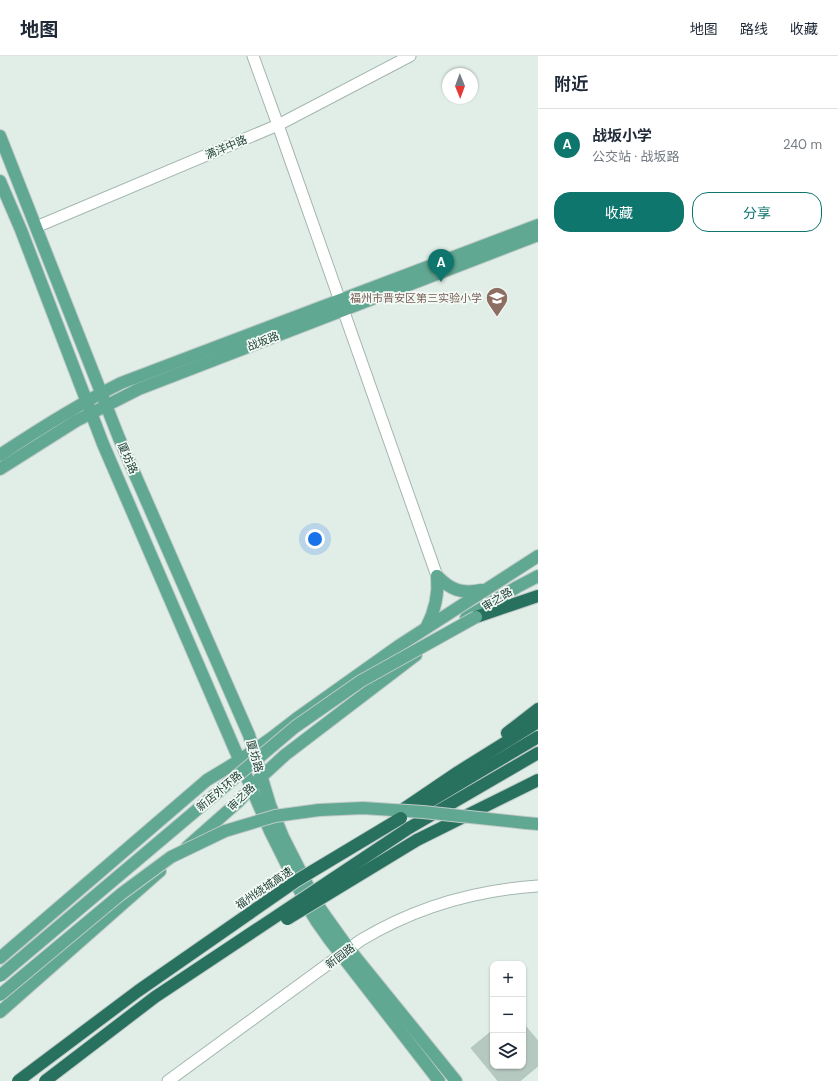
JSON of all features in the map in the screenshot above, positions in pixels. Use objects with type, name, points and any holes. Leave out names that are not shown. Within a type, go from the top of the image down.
[{"type":"highway","points":[[476,617],[538,596]]},
{"type":"highway","points":[[400,815],[458,772],[538,709]]},
{"type":"highway","points":[[458,772],[538,722]]},
{"type":"highway","name":"福州绕城高速","points":[[18,1081],[138,991],[296,881],[400,815],[538,737]]},
{"type":"highway","points":[[45,1081],[155,997],[409,828],[538,753]]},
{"type":"highway","points":[[155,997],[418,840],[538,780]]},
{"type":"main road","name":"厦坊路","points":[[0,136],[101,393],[249,735],[261,777],[276,820],[306,882],[345,952]]},
{"type":"main road","name":"厦坊路","points":[[0,181],[24,238],[86,402],[274,838],[309,909],[345,952]]},
{"type":"main road","name":"战坂路","points":[[0,469],[91,413],[139,389],[538,225]]},
{"type":"main road","name":"战坂路","points":[[0,455],[43,426],[101,393],[135,378],[538,234]]},
{"type":"main road","name":"审之路","points":[[0,958],[207,780],[253,751],[296,718],[425,629],[538,556]]},
{"type":"main road","points":[[437,576],[448,585],[461,592],[485,590]]},
{"type":"main road","points":[[425,629],[434,612],[437,600],[437,576]]},
{"type":"main road","name":"审之路","points":[[0,1012],[239,801],[261,777],[285,755],[444,633],[498,598],[538,576]]},
{"type":"main road","name":"新店外环路","points":[[0,976],[295,727],[361,681],[476,617],[538,591]]},
{"type":"main road","points":[[0,995],[121,894],[171,857],[225,831],[275,816],[319,810],[363,808],[423,812],[538,824]]},
{"type":"main road","points":[[345,952],[439,1081]]},
{"type":"main road","points":[[345,952],[456,1081]]},
{"type":"street","points":[[252,56],[278,125],[437,576]]},
{"type":"street","name":"满洋中路","points":[[36,227],[278,125],[410,56]]},
{"type":"street","name":"新园路","points":[[168,1081],[373,933],[442,902],[473,894],[538,886]]},
{"type":"building","points":[[526,1027],[538,1041],[538,1066],[520,1081],[498,1081],[471,1048],[490,1032],[490,1069],[526,1069]]},
{"type":"place","name":"战坂小学","points":[[441,282]]},
{"type":"place","name":"福州市晋安区第三实验小学","points":[[497,318]]}]
